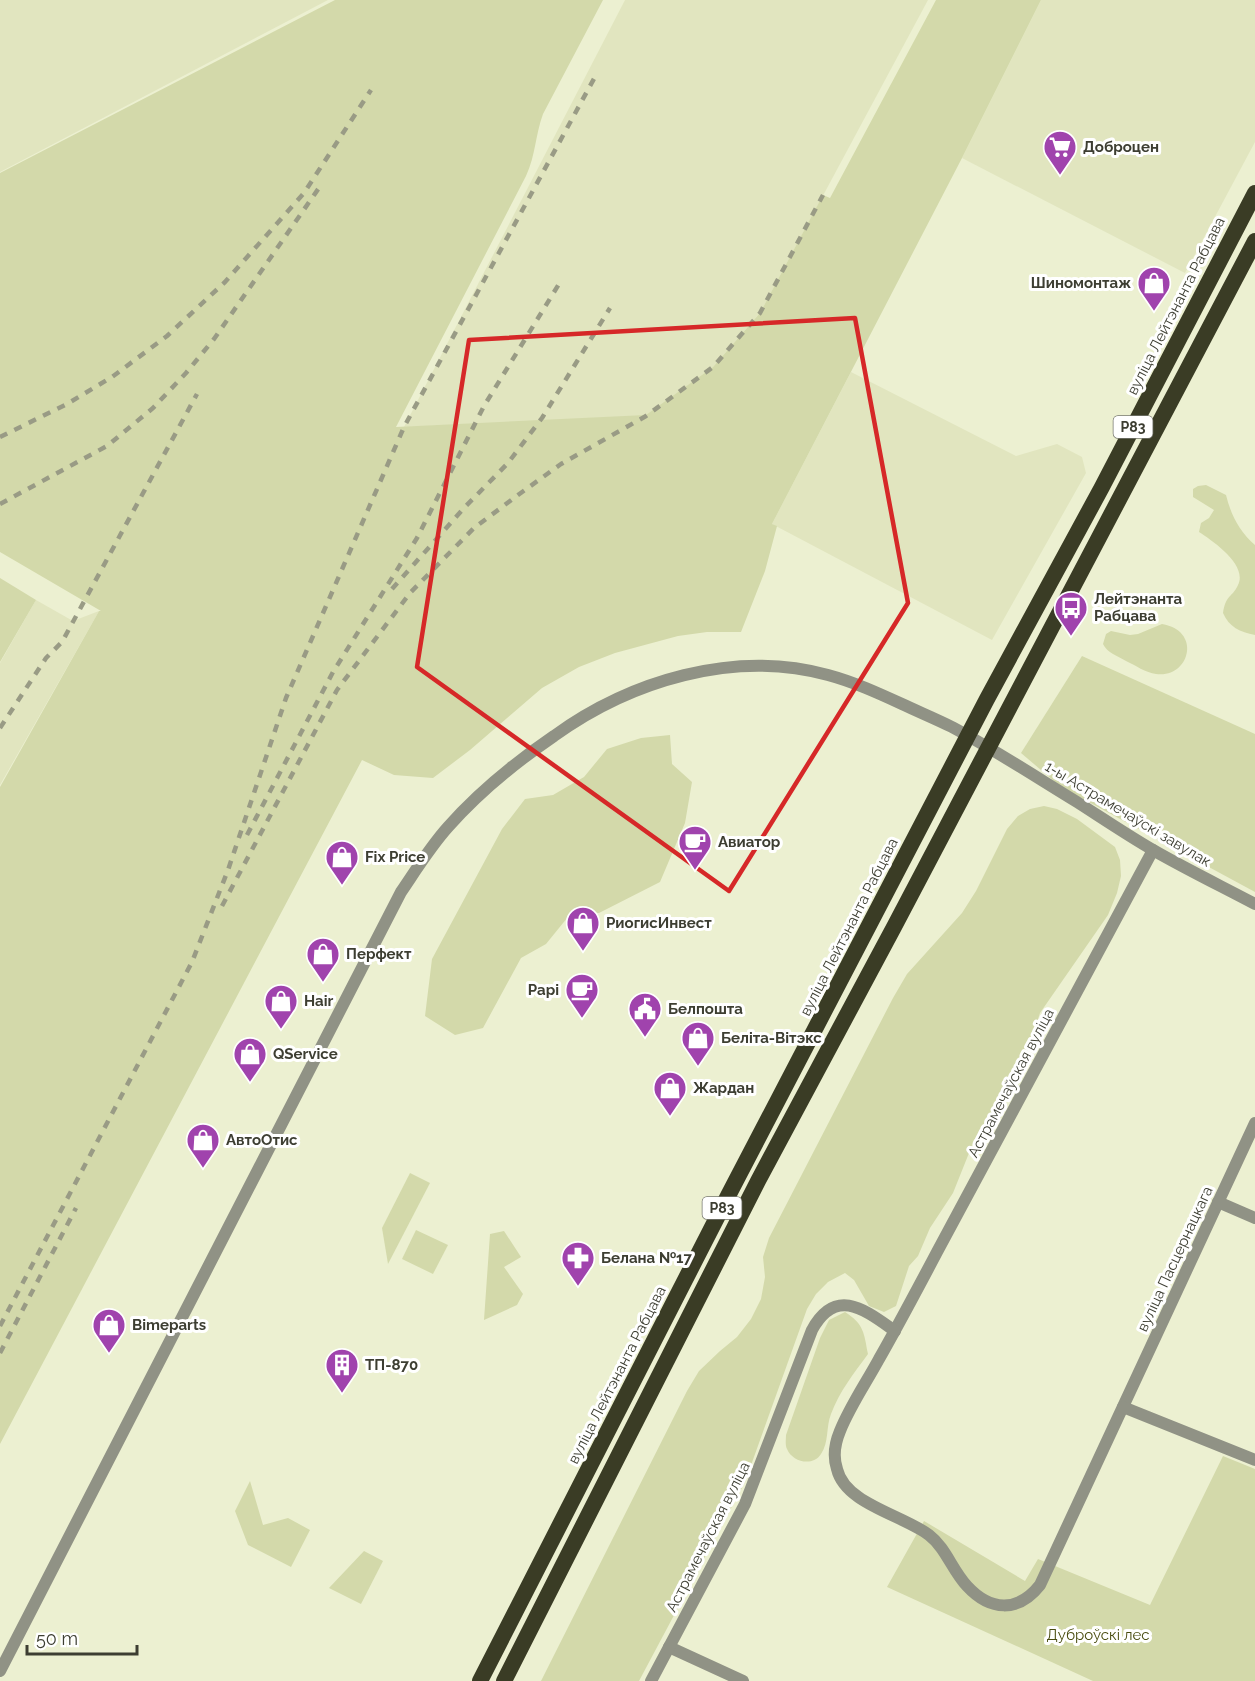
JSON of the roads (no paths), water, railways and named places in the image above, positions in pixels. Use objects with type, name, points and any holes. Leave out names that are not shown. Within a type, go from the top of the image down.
[{"type":"highway","name":"вуліца Лейтэнанта Рабцава","points":[[480,1681],[729,1194],[1255,193]]},
{"type":"highway","name":"Р83","points":[[504,1681],[758,1181],[1255,241]]},
{"type":"street","name":"1-ы Астрамечаўскі завулак","points":[[0,1671],[387,917],[423,858],[448,826],[468,806],[575,720],[608,701],[646,686],[717,669],[764,666],[826,674],[881,694],[969,736],[1153,850],[1255,904]]},
{"type":"street","name":"Астрамечаўская вуліца","points":[[863,1499],[844,1485],[839,1477],[835,1446],[844,1421],[895,1331],[1153,850]]},
{"type":"street","name":"вуліца Пасцернацкага","points":[[863,1499],[928,1534],[939,1544],[964,1583],[984,1600],[996,1605],[1009,1606],[1021,1603],[1032,1595],[1040,1585],[1255,1123]]},
{"type":"street","points":[[1218,1202],[1255,1218]]},
{"type":"street","name":"Астрамечаўская вуліца","points":[[651,1681],[745,1504],[818,1318],[826,1311],[839,1306],[853,1306],[864,1309],[895,1331]]},
{"type":"street","points":[[1123,1407],[1255,1460]]},
{"type":"street","points":[[669,1647],[743,1681]]},
{"type":"railway","points":[[0,1326],[192,962],[228,870],[286,698],[404,427],[596,75]]},
{"type":"railway","points":[[0,437],[67,404],[112,377],[167,336],[225,282],[304,193],[371,90]]},
{"type":"railway","points":[[0,504],[107,446],[153,408],[214,339],[321,185]]},
{"type":"railway","points":[[222,906],[337,690],[410,593],[474,528],[518,495],[561,464],[646,416],[713,367],[760,313],[823,195]]},
{"type":"railway","points":[[247,835],[333,672],[417,538],[484,406],[559,284]]},
{"type":"railway","points":[[392,589],[464,508],[508,463],[542,418],[610,308]]},
{"type":"railway","points":[[0,728],[46,658],[62,642],[197,394]]},
{"type":"railway","points":[[0,1353],[76,1208]]},
{"type":"place","name":"Доброцен","points":[[1060,176]]},
{"type":"place","name":"Шиномонтаж","points":[[1154,312]]},
{"type":"place","name":"Лейтэнанта Рабцава","points":[[1071,637]]},
{"type":"place","name":"Авиатор","points":[[695,871]]},
{"type":"place","name":"Fix Price","points":[[342,886]]},
{"type":"place","name":"РиогисИнвест","points":[[583,952]]},
{"type":"place","name":"Перфект","points":[[323,983]]},
{"type":"place","name":"Papi","points":[[582,1019]]},
{"type":"place","name":"Hair","points":[[281,1030]]},
{"type":"place","name":"Белпошта","points":[[645,1038]]},
{"type":"place","name":"Беліта-Вітэкс","points":[[698,1067]]},
{"type":"place","name":"QService","points":[[250,1083]]},
{"type":"place","name":"Жардан","points":[[670,1117]]},
{"type":"place","name":"АвтоОтис","points":[[203,1169]]},
{"type":"place","name":"Белана №17","points":[[578,1287]]},
{"type":"place","name":"Bimeparts","points":[[109,1354]]},
{"type":"place","name":"ТП-870","points":[[342,1394]]},
{"type":"park label","name":"Дуброўскі лес","points":[[1098,1635]]}]
